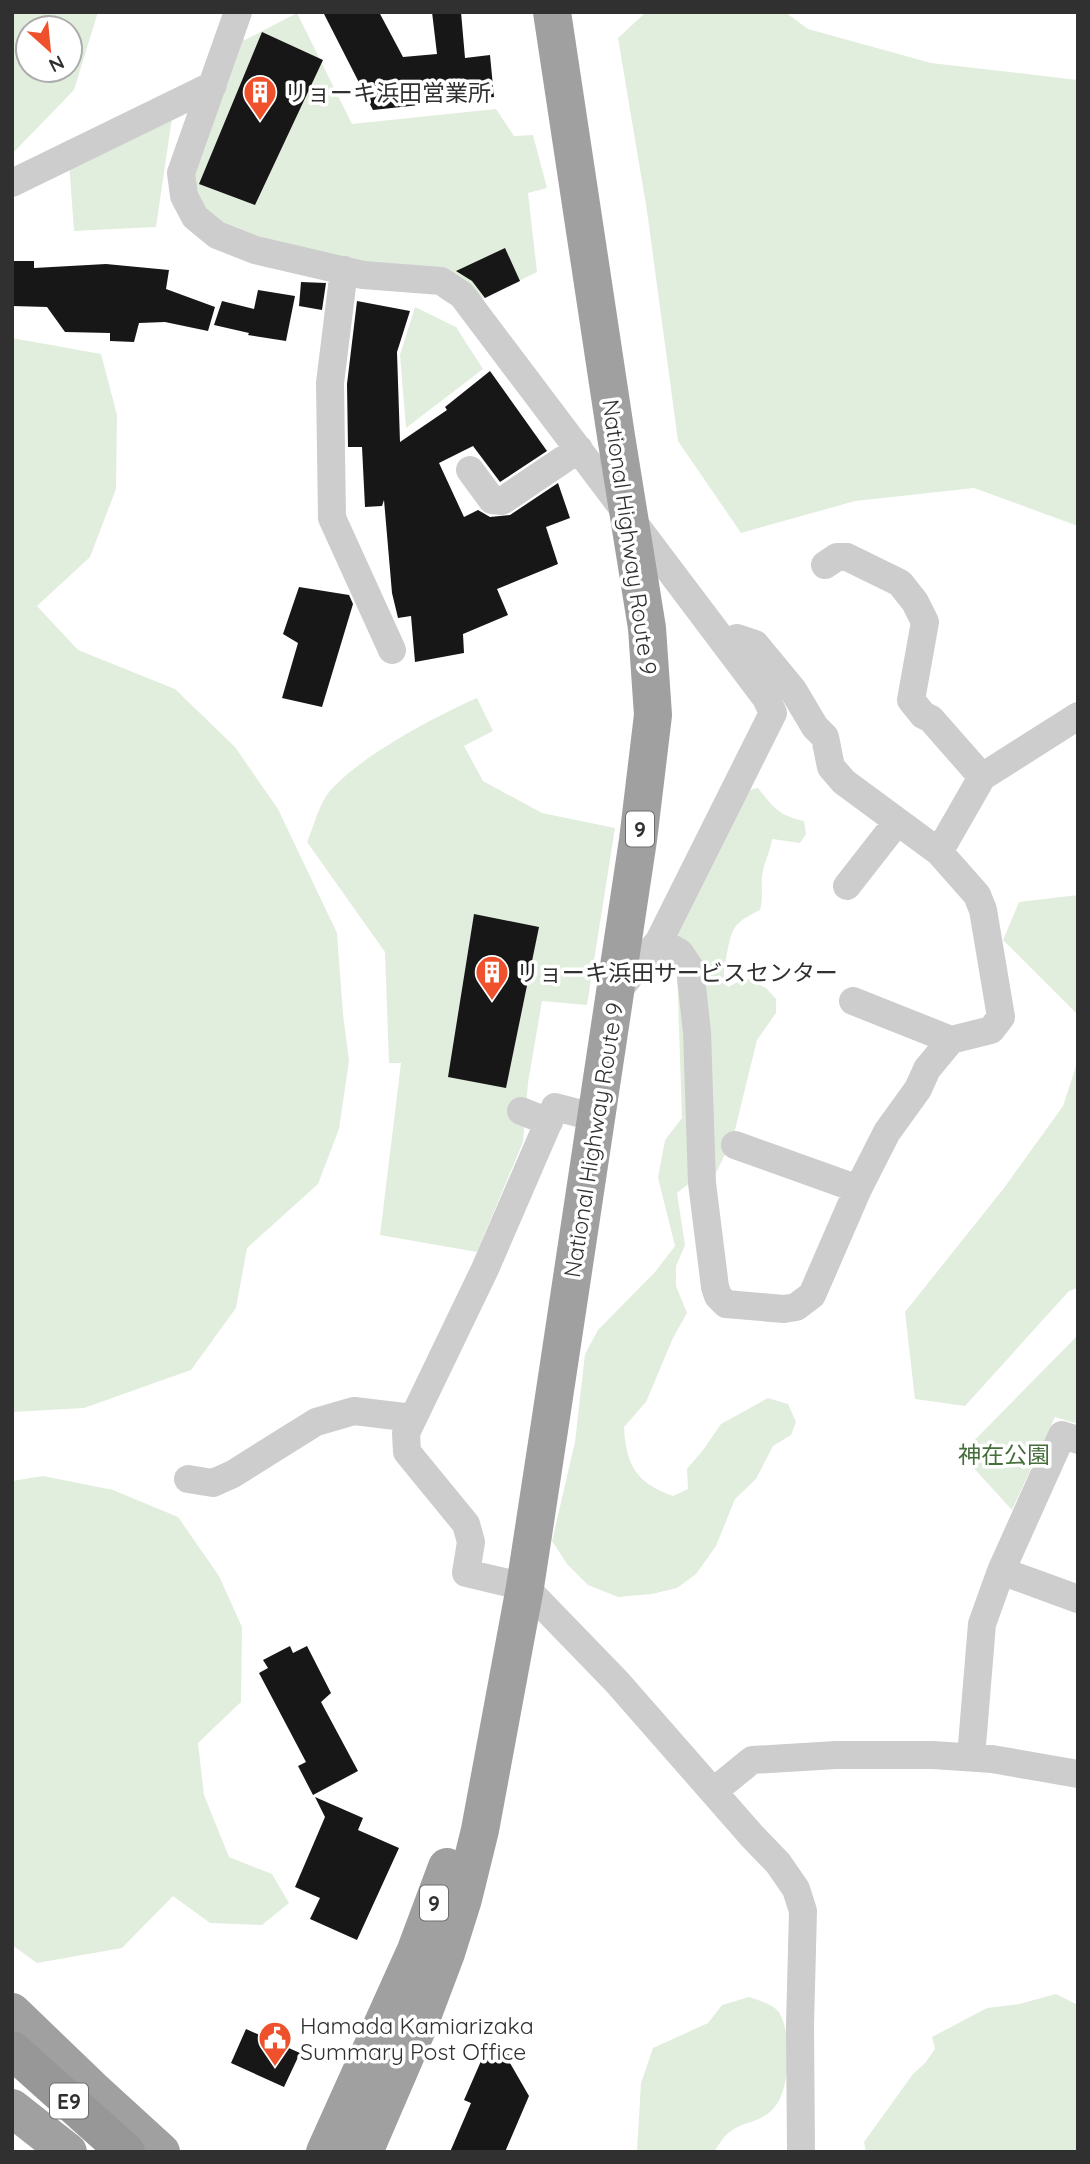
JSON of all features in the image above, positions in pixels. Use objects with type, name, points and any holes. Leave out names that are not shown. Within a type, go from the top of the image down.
[{"type":"highway","name":"National Highway Route 9","points":[[336,2150],[420,2022],[463,1899],[480,1830],[525,1587],[638,840],[653,715],[647,628],[552,12]]},
{"type":"highway","points":[[12,2012],[150,2148]]},
{"type":"highway","name":"E9","points":[[12,2050],[150,2148]]},
{"type":"highway","name":"E9","points":[[12,2074],[91,2152]]},
{"type":"highway","points":[[12,2108],[68,2152]]},
{"type":"street","points":[[238,12],[181,173],[184,196],[195,217],[217,235],[255,250],[363,275],[441,281],[462,295],[766,698],[773,713],[659,941],[615,994]]},
{"type":"street","points":[[12,183],[213,85]]},
{"type":"street","points":[[344,270],[330,383],[332,518],[392,650]]},
{"type":"street","points":[[470,470],[492,500],[502,501],[579,449]]},
{"type":"street","points":[[825,565],[837,557],[847,556],[900,583],[915,602],[925,622],[911,699],[982,776]]},
{"type":"street","points":[[725,643],[737,638],[755,644],[793,690],[815,727],[825,737],[831,766],[859,795],[939,852],[977,895],[984,910],[1001,1017],[991,1030],[951,1040],[853,1001]]},
{"type":"street","points":[[939,852],[982,776],[1078,716]]},
{"type":"street","points":[[847,886],[897,822]]},
{"type":"street","points":[[659,941],[680,953],[690,968],[697,1032],[702,1183],[715,1287],[718,1296],[726,1304],[784,1309],[796,1307],[812,1295],[858,1189],[887,1132],[918,1089],[928,1069],[951,1040]]},
{"type":"street","points":[[597,1118],[555,1107],[485,1269],[406,1433],[407,1452],[466,1524],[471,1542],[466,1573],[525,1587],[617,1682],[778,1863],[796,1889],[803,1911],[799,2049],[800,2152]]},
{"type":"street","points":[[521,1111],[549,1122]]},
{"type":"street","points":[[735,1145],[858,1189]]},
{"type":"street","points":[[188,1479],[213,1483],[233,1474],[316,1422],[354,1411],[413,1418]]},
{"type":"street","points":[[971,1757],[982,1623],[1001,1571],[1062,1435],[1078,1440]]},
{"type":"street","points":[[1001,1571],[1078,1599]]},
{"type":"street","points":[[714,1791],[752,1760],[836,1755],[971,1757],[1078,1774]]},
{"type":"green space","points":[[12,12],[98,12],[84,58],[84,14],[14,14],[14,84],[76,84],[74,90],[12,154]]},
{"type":"green space","points":[[646,12],[785,12],[808,29],[931,63],[1078,80],[1078,526],[974,488],[855,501],[741,533],[678,441],[647,211],[618,38]]},
{"type":"green space","points":[[297,13],[352,124],[496,109],[514,136],[533,135],[547,188],[528,193],[537,272],[470,305],[445,279],[225,238],[182,180],[235,35],[245,40]]},
{"type":"green space","points":[[172,118],[156,227],[74,231],[69,162]]},
{"type":"green space","points":[[415,307],[456,327],[483,369],[406,428],[400,355]]},
{"type":"green space","points":[[12,338],[101,354],[117,415],[116,489],[90,557],[37,606],[78,650],[175,689],[235,747],[278,809],[337,933],[349,1061],[339,1129],[318,1184],[247,1248],[236,1308],[191,1370],[84,1408],[12,1412]]},
{"type":"green space","points":[[477,698],[493,731],[464,746],[483,781],[542,813],[615,828],[587,1005],[542,1001],[528,1083],[523,1142],[477,1252],[380,1235],[401,1063],[389,1063],[385,952],[307,842],[325,797],[342,778],[398,739]]},
{"type":"green space","points":[[758,788],[777,810],[804,821],[806,834],[800,843],[772,839],[762,876],[760,910],[743,919],[734,928],[724,976],[728,987],[746,978],[766,988],[776,999],[776,1013],[757,1040],[733,1138],[716,1173],[691,1182],[677,1193],[685,1245],[676,1266],[676,1286],[687,1313],[673,1338],[646,1402],[624,1427],[627,1452],[635,1471],[650,1485],[673,1496],[688,1489],[687,1469],[721,1424],[768,1398],[788,1404],[796,1422],[791,1435],[773,1446],[756,1479],[735,1499],[716,1546],[696,1574],[677,1588],[652,1594],[618,1597],[588,1585],[567,1564],[552,1541],[575,1442],[585,1354],[598,1330],[655,1272],[675,1246],[658,1178],[665,1140],[682,1118],[677,969],[668,939],[744,791]]},
{"type":"green space","points":[[1078,895],[1078,1015],[1003,940],[1019,902]]},
{"type":"green space","points":[[1078,1060],[1078,1288],[1069,1291],[965,1406],[915,1399],[905,1312],[1004,1188],[1063,1106]]},
{"type":"green space","name":"神在公園","points":[[1078,1335],[1078,1424],[1055,1417],[1012,1510],[961,1454]]},
{"type":"green space","points":[[43,1476],[113,1490],[178,1517],[219,1576],[242,1627],[241,1702],[198,1743],[204,1795],[229,1857],[272,1874],[289,1903],[262,1925],[210,1923],[173,1896],[122,1948],[37,1963],[12,1945],[12,1481]]},
{"type":"green space","points":[[1056,1994],[1078,2005],[1078,2152],[866,2152],[864,2142],[913,2074],[935,2049],[932,2037],[987,2008],[1019,2004]]},
{"type":"green space","points":[[749,1997],[772,2006],[783,2020],[788,2061],[779,2101],[762,2117],[728,2133],[714,2152],[637,2152],[641,2083],[653,2048],[708,2023],[722,2005]]},
{"type":"building","points":[[323,12],[379,12],[403,57],[437,54],[432,12],[461,12],[465,58],[490,55],[494,97],[373,110]]},
{"type":"building","name":"リョーキ浜田営業所","points":[[262,32],[323,60],[255,205],[199,184]]},
{"type":"building","points":[[505,248],[520,281],[485,298],[472,281],[456,271]]},
{"type":"building","points":[[12,261],[34,261],[34,268],[106,264],[169,270],[166,289],[215,307],[208,331],[165,322],[139,323],[134,342],[110,341],[110,333],[65,332],[47,307],[12,306]]},
{"type":"building","points":[[301,282],[326,283],[322,310],[299,306]]},
{"type":"building","points":[[258,290],[295,296],[286,341],[248,335],[249,333],[214,325],[222,301],[254,309]]},
{"type":"building","points":[[357,301],[410,311],[397,352],[400,442],[447,410],[445,407],[490,371],[547,451],[500,482],[473,446],[439,463],[464,517],[478,510],[490,517],[510,515],[558,483],[570,518],[546,527],[558,564],[497,589],[508,615],[463,634],[464,653],[415,662],[411,616],[398,618],[392,593],[384,500],[382,506],[365,507],[362,447],[348,447],[347,384]]},
{"type":"building","points":[[299,587],[349,595],[353,604],[322,707],[282,698],[298,643],[283,634]]},
{"type":"building","name":"リョーキ浜田サービスセンター","points":[[474,914],[539,927],[506,1088],[448,1077]]},
{"type":"building","points":[[290,1646],[293,1653],[307,1646],[331,1693],[321,1702],[358,1771],[313,1795],[298,1766],[306,1762],[259,1673],[268,1668],[263,1660]]},
{"type":"building","points":[[315,1797],[363,1818],[358,1830],[399,1848],[357,1940],[310,1919],[320,1898],[295,1887],[325,1817]]},
{"type":"building","points":[[246,2029],[300,2053],[284,2087],[231,2063]]},
{"type":"building","points":[[488,2045],[512,2056],[510,2063],[529,2096],[505,2152],[450,2152],[471,2103],[464,2100]]},
{"type":"place","name":"リョーキ浜田営業所","points":[[260,122]]},
{"type":"place","name":"リョーキ浜田サービスセンター","points":[[492,1002]]},
{"type":"place","name":"Hamada Kamiarizaka Summary Post Office","points":[[275,2068]]}]
